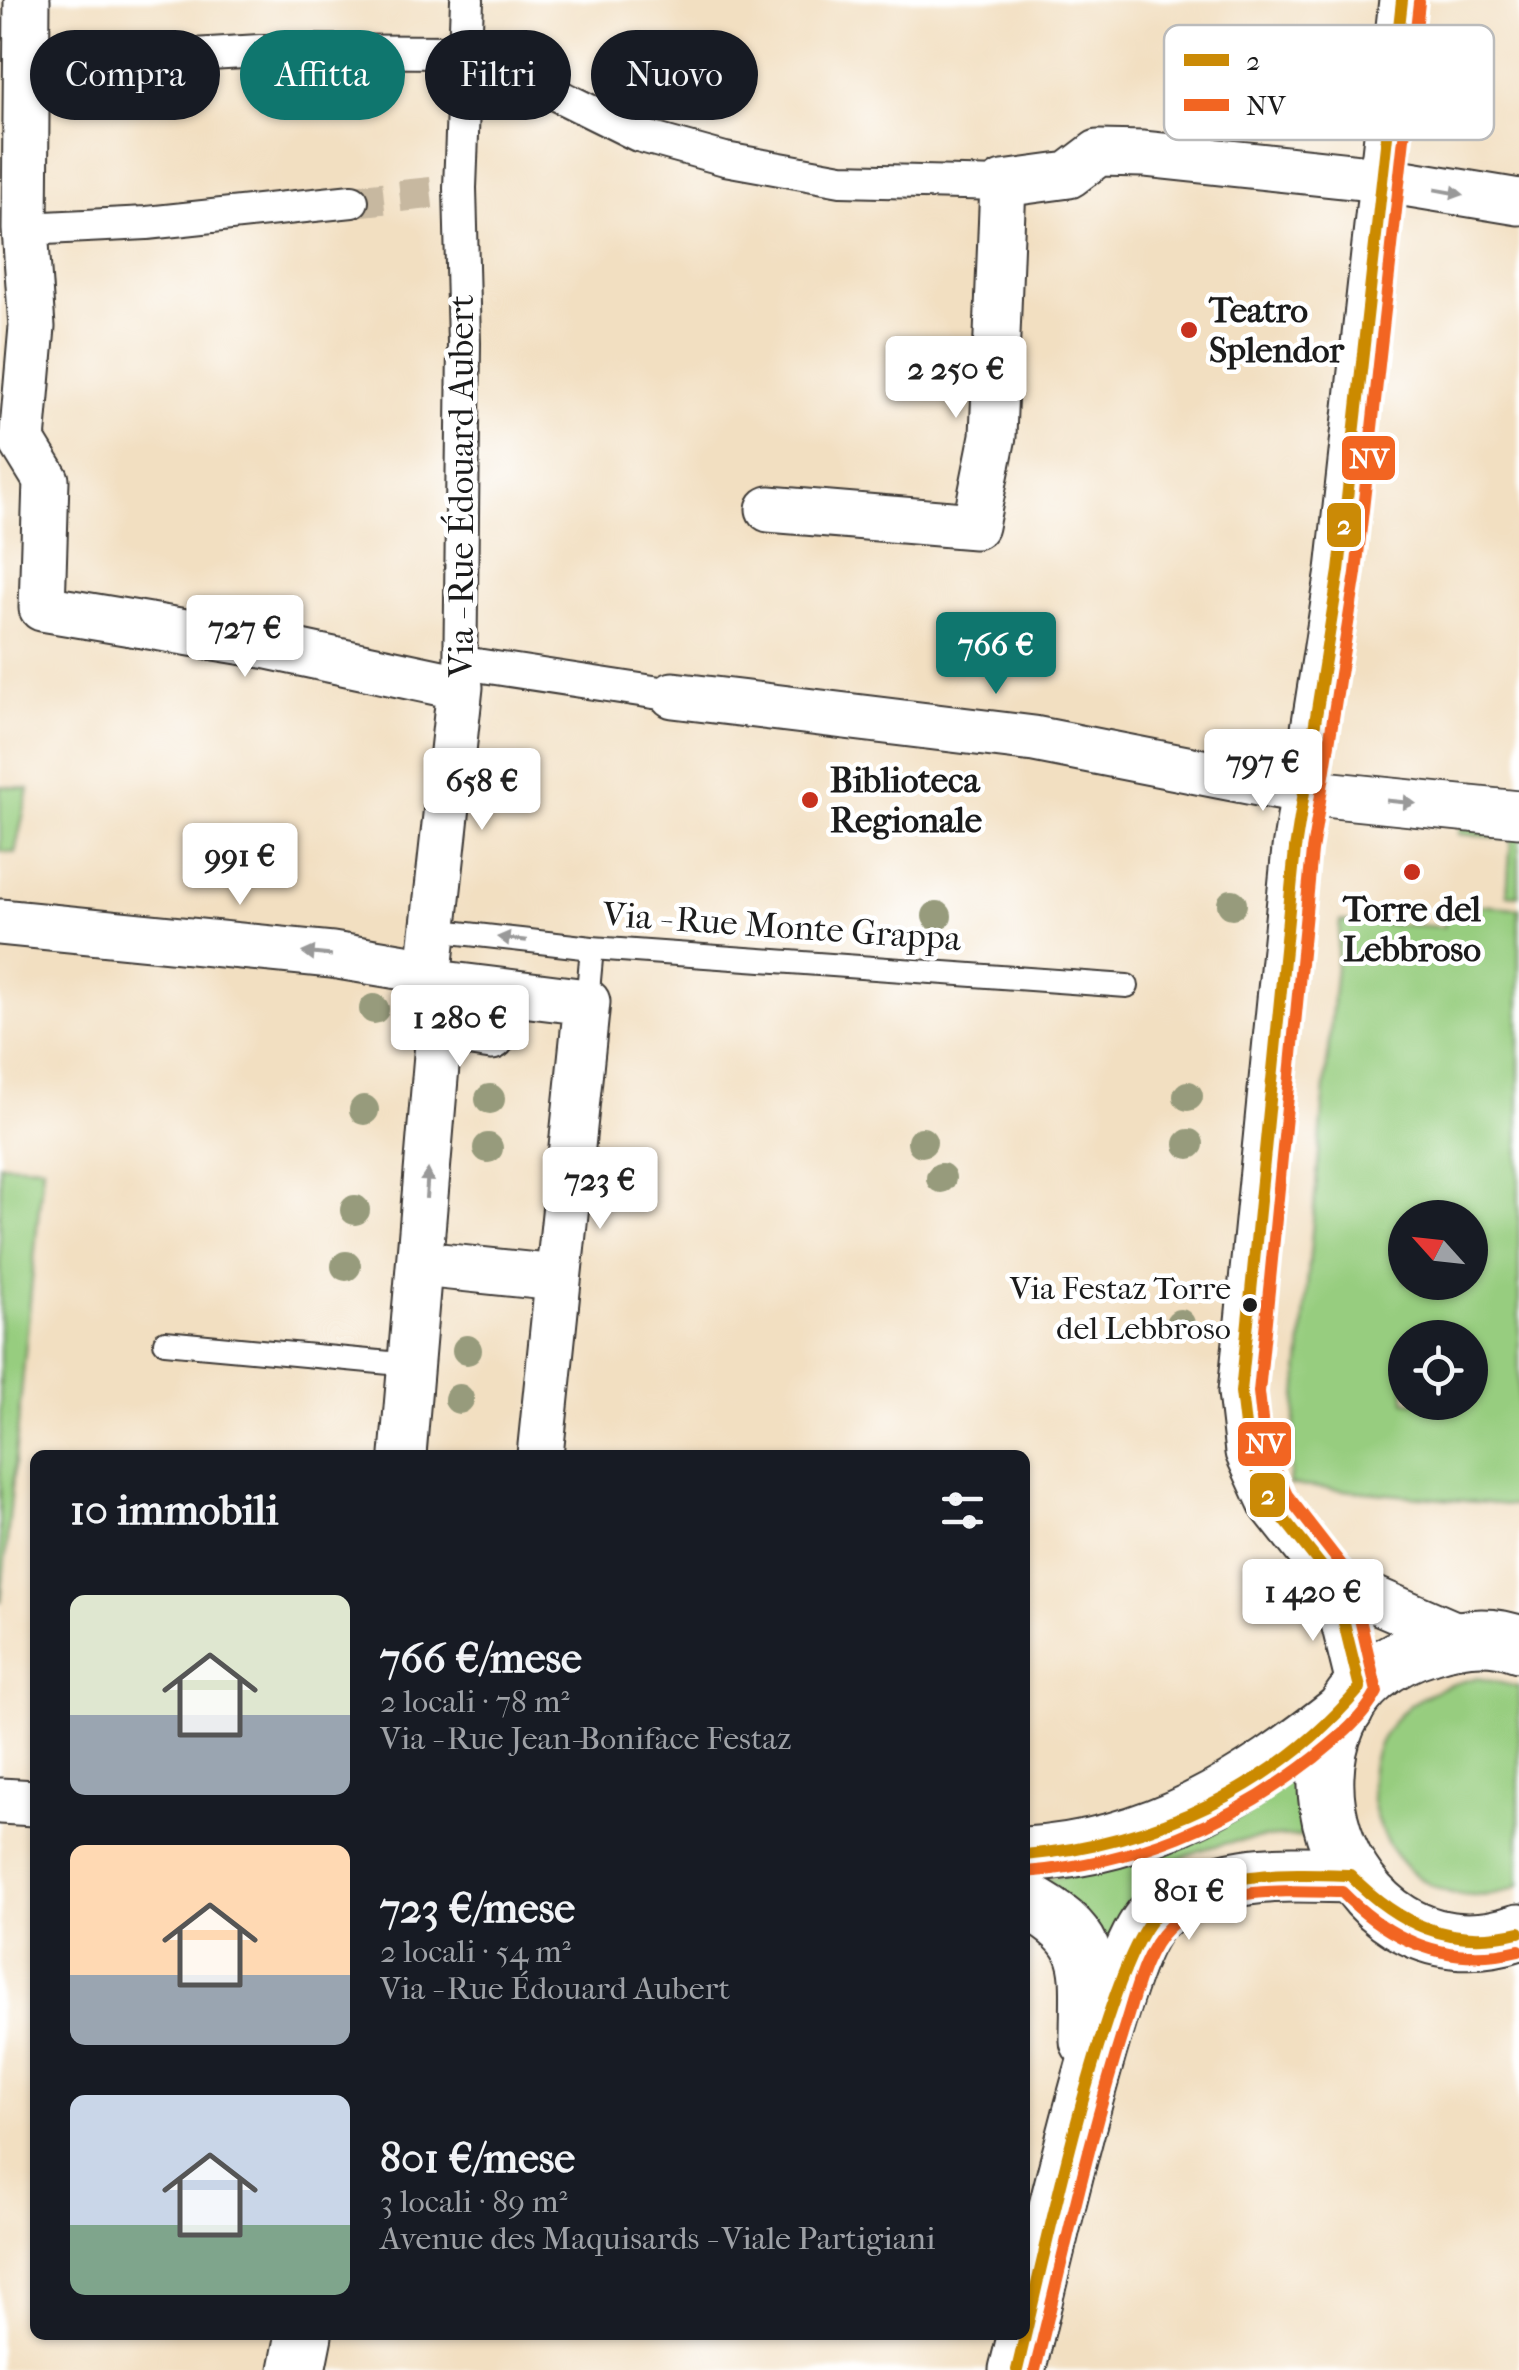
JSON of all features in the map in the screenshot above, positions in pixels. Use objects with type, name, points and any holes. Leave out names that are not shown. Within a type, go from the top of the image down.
[{"type":"street","points":[[27,0],[25,228],[32,327],[22,371],[22,441],[46,480],[42,608],[461,675],[673,695],[1034,739],[1304,792],[1519,814]]},
{"type":"street","name":"Via - Rue Édouard Aubert","points":[[465,30],[467,0]]},
{"type":"street","points":[[1399,25],[1402,0]]},
{"type":"street","points":[[25,65],[260,51],[425,62]]},
{"type":"street","points":[[571,101],[638,134],[726,159],[841,180],[1003,184],[1069,174],[1098,153],[1144,154],[1380,179],[1519,202]]},
{"type":"street","name":"Via - Rue Édouard Aubert","points":[[403,1450],[439,1029],[435,962],[461,675],[451,190],[457,120]]},
{"type":"street","points":[[1385,140],[1379,232],[1340,571],[1304,792],[1240,1392],[1248,1452],[1272,1504],[1334,1582],[1461,1636],[1519,1644]]},
{"type":"street","points":[[769,508],[975,526],[992,436],[1003,184]]},
{"type":"street","points":[[25,228],[147,222],[352,201]]},
{"type":"street","points":[[0,922],[435,962],[587,1002],[540,1450]]},
{"type":"street","points":[[439,1029],[492,1036]]},
{"type":"street","points":[[421,1264],[557,1278]]},
{"type":"street","points":[[1334,1582],[1353,1699],[1328,1749],[1323,1793],[1331,1836],[1350,1875],[1382,1908],[1422,1931],[1483,1939],[1519,1932]]},
{"type":"street","points":[[1030,1854],[1079,1851],[1136,1837],[1209,1803],[1274,1766],[1406,1653],[1461,1636]]},
{"type":"street","points":[[0,1801],[30,1803]]},
{"type":"street","points":[[1032,2290],[1088,2084],[1131,1957],[1150,1918],[1181,1897],[1230,1877],[1350,1875]]},
{"type":"street","points":[[1030,1903],[1059,1918],[1084,1946],[1088,2084]]},
{"type":"street","points":[[297,2370],[303,2340]]},
{"type":"street","points":[[1017,2370],[1023,2340]]},
{"type":"lane","name":"Via - Rue Monte Grappa","points":[[435,962],[592,948],[1127,986]]},
{"type":"lane","points":[[587,1002],[592,948]]},
{"type":"lane","points":[[166,1342],[411,1365]]},
{"type":"green space","points":[[0,786],[29,789],[15,853],[0,851]]},
{"type":"green space","points":[[1461,823],[1519,828],[1519,895],[1507,894],[1511,839],[1459,834]]},
{"type":"green space","points":[[1447,903],[1519,908],[1519,1506],[1289,1485],[1340,921],[1444,927]]},
{"type":"green space","points":[[0,1164],[43,1166],[1,1602],[0,1602]]},
{"type":"green space","points":[[1478,1678],[1519,1687],[1519,1886],[1471,1896],[1429,1884],[1397,1856],[1376,1818],[1371,1775],[1385,1733],[1419,1699]]},
{"type":"green space","points":[[1295,1775],[1302,1836],[1241,1841],[1180,1858],[1141,1889],[1105,1948],[1030,1886],[1030,1881],[1134,1863],[1187,1840]]},
{"type":"tunnel","points":[[352,201],[441,192]]},
{"type":"transit line","name":"2","points":[[1399,25],[1402,0]]},
{"type":"transit line","name":"NV","points":[[1416,25],[1419,2]]},
{"type":"transit line","name":"2","points":[[1030,1854],[1120,1838],[1209,1805],[1290,1755],[1360,1688],[1334,1582],[1272,1504],[1248,1452],[1241,1392],[1295,849],[1339,571],[1387,140]]},
{"type":"transit line","name":"NV","points":[[1030,1872],[1142,1850],[1214,1821],[1314,1758],[1357,1720],[1377,1692],[1350,1576],[1287,1495],[1265,1447],[1259,1392],[1312,851],[1356,573],[1404,140]]},
{"type":"transit line","name":"2","points":[[1030,2315],[1096,2054],[1139,1940],[1159,1912],[1180,1898],[1226,1881],[1275,1875],[1350,1875],[1387,1907],[1427,1928],[1470,1937],[1519,1932]]},
{"type":"transit line","name":"NV","points":[[1035,2370],[1112,2068],[1141,1974],[1168,1928],[1185,1914],[1227,1897],[1342,1892],[1381,1925],[1423,1946],[1469,1955],[1519,1950]]},
{"type":"transit line","name":"2","points":[[1017,2370],[1024,2340]]},
{"type":"place","name":"Teatro Splendor","points":[[1189,330]]},
{"type":"place","name":"Biblioteca Regionale","points":[[810,800]]},
{"type":"place","name":"Torre del Lebbroso","points":[[1412,872]]},
{"type":"place","name":"Via Festaz Torre del Lebbroso","points":[[1250,1305]]}]
